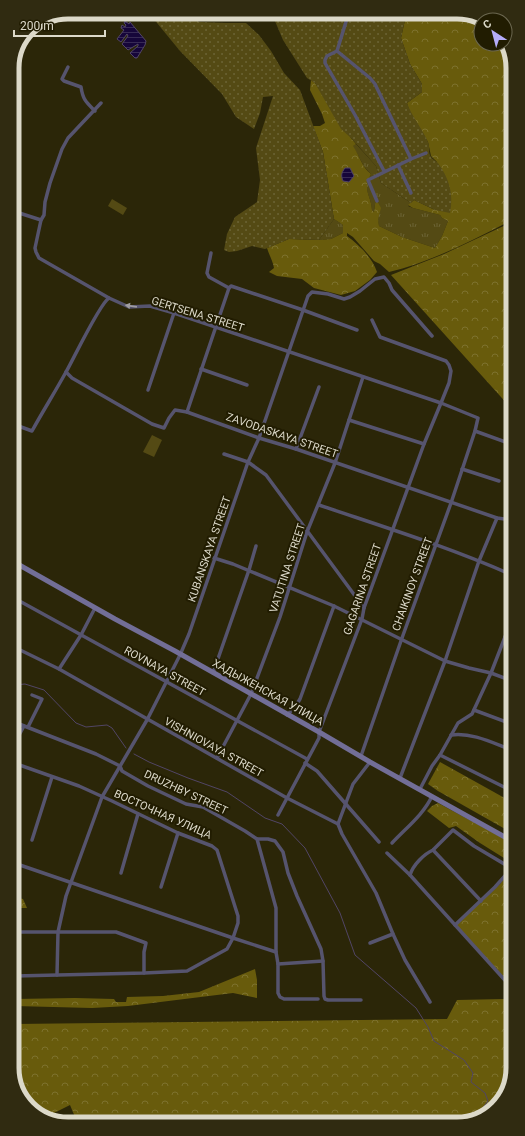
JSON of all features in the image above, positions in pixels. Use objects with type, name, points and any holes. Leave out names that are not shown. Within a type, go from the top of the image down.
[{"type":"main road","name":"ХАДЫЖЕНСКАЯ УЛИЦА","points":[[19,565],[506,838]]},
{"type":"street","points":[[338,51],[346,19]]},
{"type":"street","points":[[338,51],[375,84],[410,159]]},
{"type":"street","points":[[338,51],[327,56],[325,60],[326,63],[384,171]]},
{"type":"street","points":[[68,67],[62,79],[81,87],[83,97],[94,111]]},
{"type":"street","name":"GERTSENA STREET","points":[[101,103],[68,138],[62,149],[50,183],[45,202],[44,215],[35,248],[39,258],[109,298],[129,307],[150,306],[174,313],[478,418]]},
{"type":"street","points":[[377,201],[368,180],[384,171],[426,153]]},
{"type":"street","points":[[398,165],[410,193]]},
{"type":"street","points":[[19,214],[42,220]]},
{"type":"street","points":[[211,253],[207,273],[209,277],[229,288],[231,286],[304,310],[357,330]]},
{"type":"street","name":"KUBANSKAYA STREET","points":[[57,975],[58,932],[66,896],[102,797],[147,720],[167,682],[189,634],[214,558],[248,462],[259,438],[308,296],[312,292],[328,294],[344,299],[360,291],[376,279],[384,277],[392,290],[432,336]]},
{"type":"street","points":[[66,372],[72,378],[152,424],[164,428],[169,418],[176,410],[187,412],[200,369],[229,288]]},
{"type":"street","points":[[19,426],[32,431],[77,350],[106,300],[109,298]]},
{"type":"street","points":[[148,390],[174,313]]},
{"type":"street","name":"GAGARINA STREET","points":[[278,815],[319,738],[319,732],[362,619],[364,608],[424,444],[441,404],[451,371],[446,361],[380,337],[372,320]]},
{"type":"street","points":[[200,369],[247,385]]},
{"type":"street","name":"VATUTINA STREET","points":[[217,758],[251,694],[280,617],[307,532],[335,463],[364,378]]},
{"type":"street","points":[[296,449],[319,387]]},
{"type":"street","name":"ZAVODASKAYA STREET","points":[[187,412],[451,503],[497,518],[506,519]]},
{"type":"street","name":"CHAIKINOY STREET","points":[[361,756],[451,503],[478,418]]},
{"type":"street","points":[[349,420],[424,444]]},
{"type":"street","points":[[475,431],[506,442]]},
{"type":"street","points":[[224,454],[248,462],[266,475],[364,608]]},
{"type":"street","points":[[462,469],[499,481]]},
{"type":"street","points":[[319,505],[436,545],[506,572]]},
{"type":"street","points":[[400,778],[445,661],[479,561],[497,518]]},
{"type":"street","points":[[212,672],[249,570],[256,546]]},
{"type":"street","points":[[214,558],[249,570],[334,606],[402,638],[445,661],[491,673],[506,679]]},
{"type":"street","name":"ROVNAYA STREET","points":[[19,601],[237,721],[306,761],[317,771],[379,842]]},
{"type":"street","points":[[287,715],[300,699],[334,606]]},
{"type":"street","points":[[59,669],[81,635],[95,608]]},
{"type":"street","points":[[420,789],[458,723],[472,714],[491,673],[506,634]]},
{"type":"street","name":"VISHNIOVAYA STREET","points":[[19,649],[59,669],[287,798],[338,824]]},
{"type":"street","points":[[19,736],[42,699],[32,695]]},
{"type":"street","points":[[474,710],[506,722]]},
{"type":"street","name":"DRUZHBY STREET","points":[[19,724],[96,754],[120,766],[122,771],[148,786],[186,804],[203,808],[257,839]]},
{"type":"street","points":[[451,735],[476,736],[506,748]]},
{"type":"street","points":[[440,755],[506,786]]},
{"type":"street","points":[[370,762],[353,784],[338,824],[342,834],[376,893],[405,960],[430,1002]]},
{"type":"street","name":"ВОСТОЧНАЯ УЛИЦА","points":[[19,765],[79,786],[178,833],[212,846],[217,850],[238,916],[238,923],[232,938]]},
{"type":"street","points":[[32,840],[52,777]]},
{"type":"street","points":[[392,843],[419,815],[428,804],[432,796]]},
{"type":"street","points":[[121,873],[138,814]]},
{"type":"street","points":[[410,875],[415,865],[453,830],[474,846],[506,864]]},
{"type":"street","points":[[161,887],[178,833]]},
{"type":"street","points":[[318,999],[284,999],[280,997],[278,993],[276,908],[257,839],[268,839],[275,841],[283,852],[288,873],[297,896],[321,949],[325,999],[361,1000]]},
{"type":"street","points":[[433,850],[480,901]]},
{"type":"street","points":[[386,853],[410,875],[506,981]]},
{"type":"street","points":[[19,865],[276,952]]},
{"type":"street","points":[[455,925],[495,888],[506,874]]},
{"type":"street","points":[[19,932],[116,932],[146,943],[144,952],[144,973]]},
{"type":"street","points":[[370,943],[393,934]]},
{"type":"street","points":[[19,976],[187,972],[227,949],[232,938]]},
{"type":"street","points":[[278,964],[323,961]]},
{"type":"green space","points":[[154,19],[196,19],[199,22],[246,23],[259,35],[271,51],[284,73],[300,90],[323,152],[334,219],[319,240],[289,239],[265,249],[252,246],[237,251],[229,252],[224,250],[227,234],[235,217],[257,202],[260,180],[256,148],[273,96],[263,97],[260,113],[254,129],[236,117],[222,94],[180,51]]},
{"type":"green space","points":[[274,19],[405,19],[401,38],[410,64],[422,84],[422,92],[407,103],[428,142],[430,155],[438,163],[448,180],[451,193],[450,213],[435,210],[414,200],[411,203],[381,183],[376,166],[341,129],[315,83],[307,78],[283,40]]},
{"type":"green space","points":[[405,19],[460,19],[473,22],[473,52],[503,52],[506,61],[506,223],[435,257],[389,272],[374,261],[353,237],[347,233],[347,236],[360,247],[372,261],[377,272],[370,280],[355,291],[341,295],[314,288],[302,279],[277,276],[269,272],[274,268],[267,248],[289,239],[331,239],[343,233],[343,225],[334,219],[323,152],[313,126],[320,126],[325,123],[310,90],[311,80],[315,83],[356,144],[353,146],[355,150],[371,174],[368,180],[367,189],[372,210],[374,212],[377,201],[381,208],[378,219],[379,226],[402,237],[435,248],[442,236],[448,221],[440,215],[413,208],[408,205],[414,200],[435,210],[437,162],[431,156],[428,142],[409,110],[407,103],[422,92],[422,84],[410,64],[401,38]]},
{"type":"green space","points":[[356,144],[376,166],[381,183],[411,203],[408,206],[440,215],[448,221],[435,248],[402,237],[379,226],[375,204],[374,212],[372,210],[367,189],[368,180],[371,174],[365,168],[352,146]]},
{"type":"green space","points":[[112,199],[127,208],[123,215],[108,206]]},
{"type":"green space","points":[[334,219],[343,225],[343,233],[331,239],[319,240]]},
{"type":"green space","points":[[506,225],[506,402],[391,275],[444,254]]},
{"type":"green space","points":[[152,435],[162,440],[154,457],[143,452]]},
{"type":"green space","points":[[440,762],[506,799],[506,830],[438,791],[428,784]]},
{"type":"green space","points":[[438,803],[506,840],[506,859],[456,826],[449,828],[427,811]]},
{"type":"green space","points":[[506,876],[506,979],[456,925],[500,884]]},
{"type":"green space","points":[[19,898],[23,899],[27,908],[19,908]]},
{"type":"green space","points":[[255,969],[257,980],[257,998],[233,993],[128,1006],[92,1008],[19,1006],[19,999],[114,999],[116,1002],[126,1002],[127,997],[163,996],[199,992]]},
{"type":"green space","points":[[506,998],[506,1075],[501,1090],[492,1103],[487,1107],[464,1117],[75,1117],[70,1105],[52,1114],[38,1107],[33,1103],[24,1090],[19,1075],[19,1024],[447,1019],[457,1000]]},
{"type":"shaded area","points":[[125,21],[129,24],[130,22],[146,41],[137,58],[130,53],[138,46],[138,44],[128,50],[122,44],[128,36],[127,34],[121,42],[117,39],[124,30],[121,28],[122,25],[125,27]]},
{"type":"shaded area","points":[[345,168],[350,168],[354,176],[349,182],[343,181],[342,179],[342,173]]},
{"type":"waterway","points":[[19,685],[25,684],[44,690],[76,723],[86,727],[107,725],[112,728],[126,748]]},
{"type":"waterway","points":[[134,754],[149,762],[188,778],[227,792],[265,818],[282,824],[305,848],[340,913],[355,955],[416,1008],[428,1027],[434,1041],[464,1060],[473,1073],[471,1082],[485,1093],[488,1101],[483,1110]]}]
